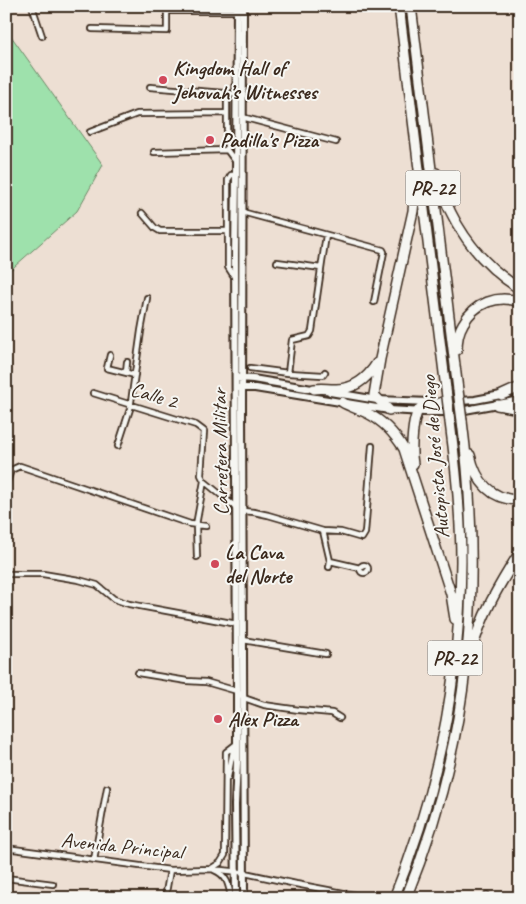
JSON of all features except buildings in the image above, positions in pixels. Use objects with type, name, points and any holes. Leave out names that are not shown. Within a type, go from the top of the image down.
[{"type":"highway","name":"Autopista José de Diego","points":[[394,898],[415,841],[432,783],[444,731],[454,669],[460,607],[460,534],[456,473],[399,6]]},
{"type":"highway","name":"Autopista José de Diego","points":[[406,898],[428,841],[446,778],[464,678],[470,628],[472,577],[470,504],[462,421],[411,6]]},
{"type":"highway","points":[[428,149],[444,199],[460,230],[484,260],[505,279],[520,289]]},
{"type":"highway","points":[[388,410],[374,395],[380,359],[413,212],[418,155]]},
{"type":"highway","points":[[456,370],[459,333],[471,312],[483,304],[496,300],[520,302]]},
{"type":"highway","points":[[314,389],[343,389],[353,386],[371,373],[380,359]]},
{"type":"highway","points":[[502,395],[520,387]]},
{"type":"highway","points":[[342,402],[372,416],[386,426],[404,449],[452,594],[455,624],[452,654],[454,669]]},
{"type":"highway","points":[[413,476],[412,440],[418,412],[422,406],[442,402]]},
{"type":"highway","points":[[496,405],[520,408]]},
{"type":"highway","points":[[464,443],[469,452],[474,471],[487,489],[502,498],[520,500]]},
{"type":"highway","points":[[464,678],[469,668],[476,638],[487,608],[520,552]]},
{"type":"main road","name":"Carretera Militar","points":[[239,8],[236,94],[235,278],[239,378]]},
{"type":"main road","name":"Carretera Militar","points":[[239,8],[242,117],[239,388],[244,698],[244,898]]},
{"type":"main road","points":[[239,378],[377,400],[442,402],[476,400],[520,391]]},
{"type":"main road","points":[[239,388],[255,388],[388,410],[418,412],[454,412],[520,400]]},
{"type":"main road","name":"Carretera Militar","points":[[236,898],[235,798],[240,511]]},
{"type":"street","points":[[32,6],[42,36]]},
{"type":"street","points":[[92,29],[167,31],[167,11],[239,8]]},
{"type":"street","points":[[150,87],[236,94]]},
{"type":"street","points":[[228,94],[228,150],[236,162]]},
{"type":"street","points":[[90,132],[136,114],[228,113]]},
{"type":"street","points":[[242,117],[336,142]]},
{"type":"street","points":[[154,152],[228,150]]},
{"type":"street","points":[[235,278],[228,267],[228,180],[231,176],[236,175]]},
{"type":"street","points":[[142,212],[155,228],[160,231],[228,231]]},
{"type":"street","points":[[242,212],[384,252],[374,302]]},
{"type":"street","points":[[288,373],[292,340],[308,336],[312,332],[326,235]]},
{"type":"street","points":[[277,262],[321,268]]},
{"type":"street","points":[[118,446],[131,404],[147,298]]},
{"type":"street","points":[[110,355],[107,368],[135,375]]},
{"type":"street","points":[[126,362],[126,372]]},
{"type":"street","points":[[250,368],[323,375],[325,372]]},
{"type":"street","name":"Calle 2","points":[[93,393],[196,425],[204,431],[201,475],[204,481]]},
{"type":"street","points":[[196,557],[196,525],[204,481],[240,511],[268,515],[323,531],[340,532],[362,538],[365,533],[372,446]]},
{"type":"street","points":[[6,485],[11,470],[20,466],[190,524],[206,526]]},
{"type":"street","points":[[323,531],[330,561],[329,567]]},
{"type":"street","points":[[330,561],[360,568]]},
{"type":"street","points":[[6,574],[43,574],[79,580],[97,585],[114,599],[129,604],[237,624]]},
{"type":"street","points":[[243,640],[326,654]]},
{"type":"street","points":[[138,673],[187,681],[206,682],[237,691],[244,698],[264,705],[332,713],[340,718]]},
{"type":"street","points":[[211,869],[220,863],[225,855],[225,793],[237,735]]},
{"type":"street","points":[[94,860],[106,788]]},
{"type":"street","name":"Avenida Principal","points":[[6,848],[170,870],[211,869],[244,872],[337,895],[370,898]]},
{"type":"street","points":[[211,869],[224,875],[228,882],[231,898]]},
{"type":"street","points":[[165,898],[170,870]]},
{"type":"street","points":[[6,878],[53,884]]},
{"type":"green space","points":[[6,29],[103,165],[77,211],[6,274]]},
{"type":"place","name":"Kingdom Hall of Jehovah’s Witnesses","points":[[163,80]]},
{"type":"place","name":"Padilla's Pizza","points":[[210,140]]},
{"type":"place","name":"La Cava del Norte","points":[[215,564]]},
{"type":"place","name":"Alex Pizza","points":[[218,719]]}]
